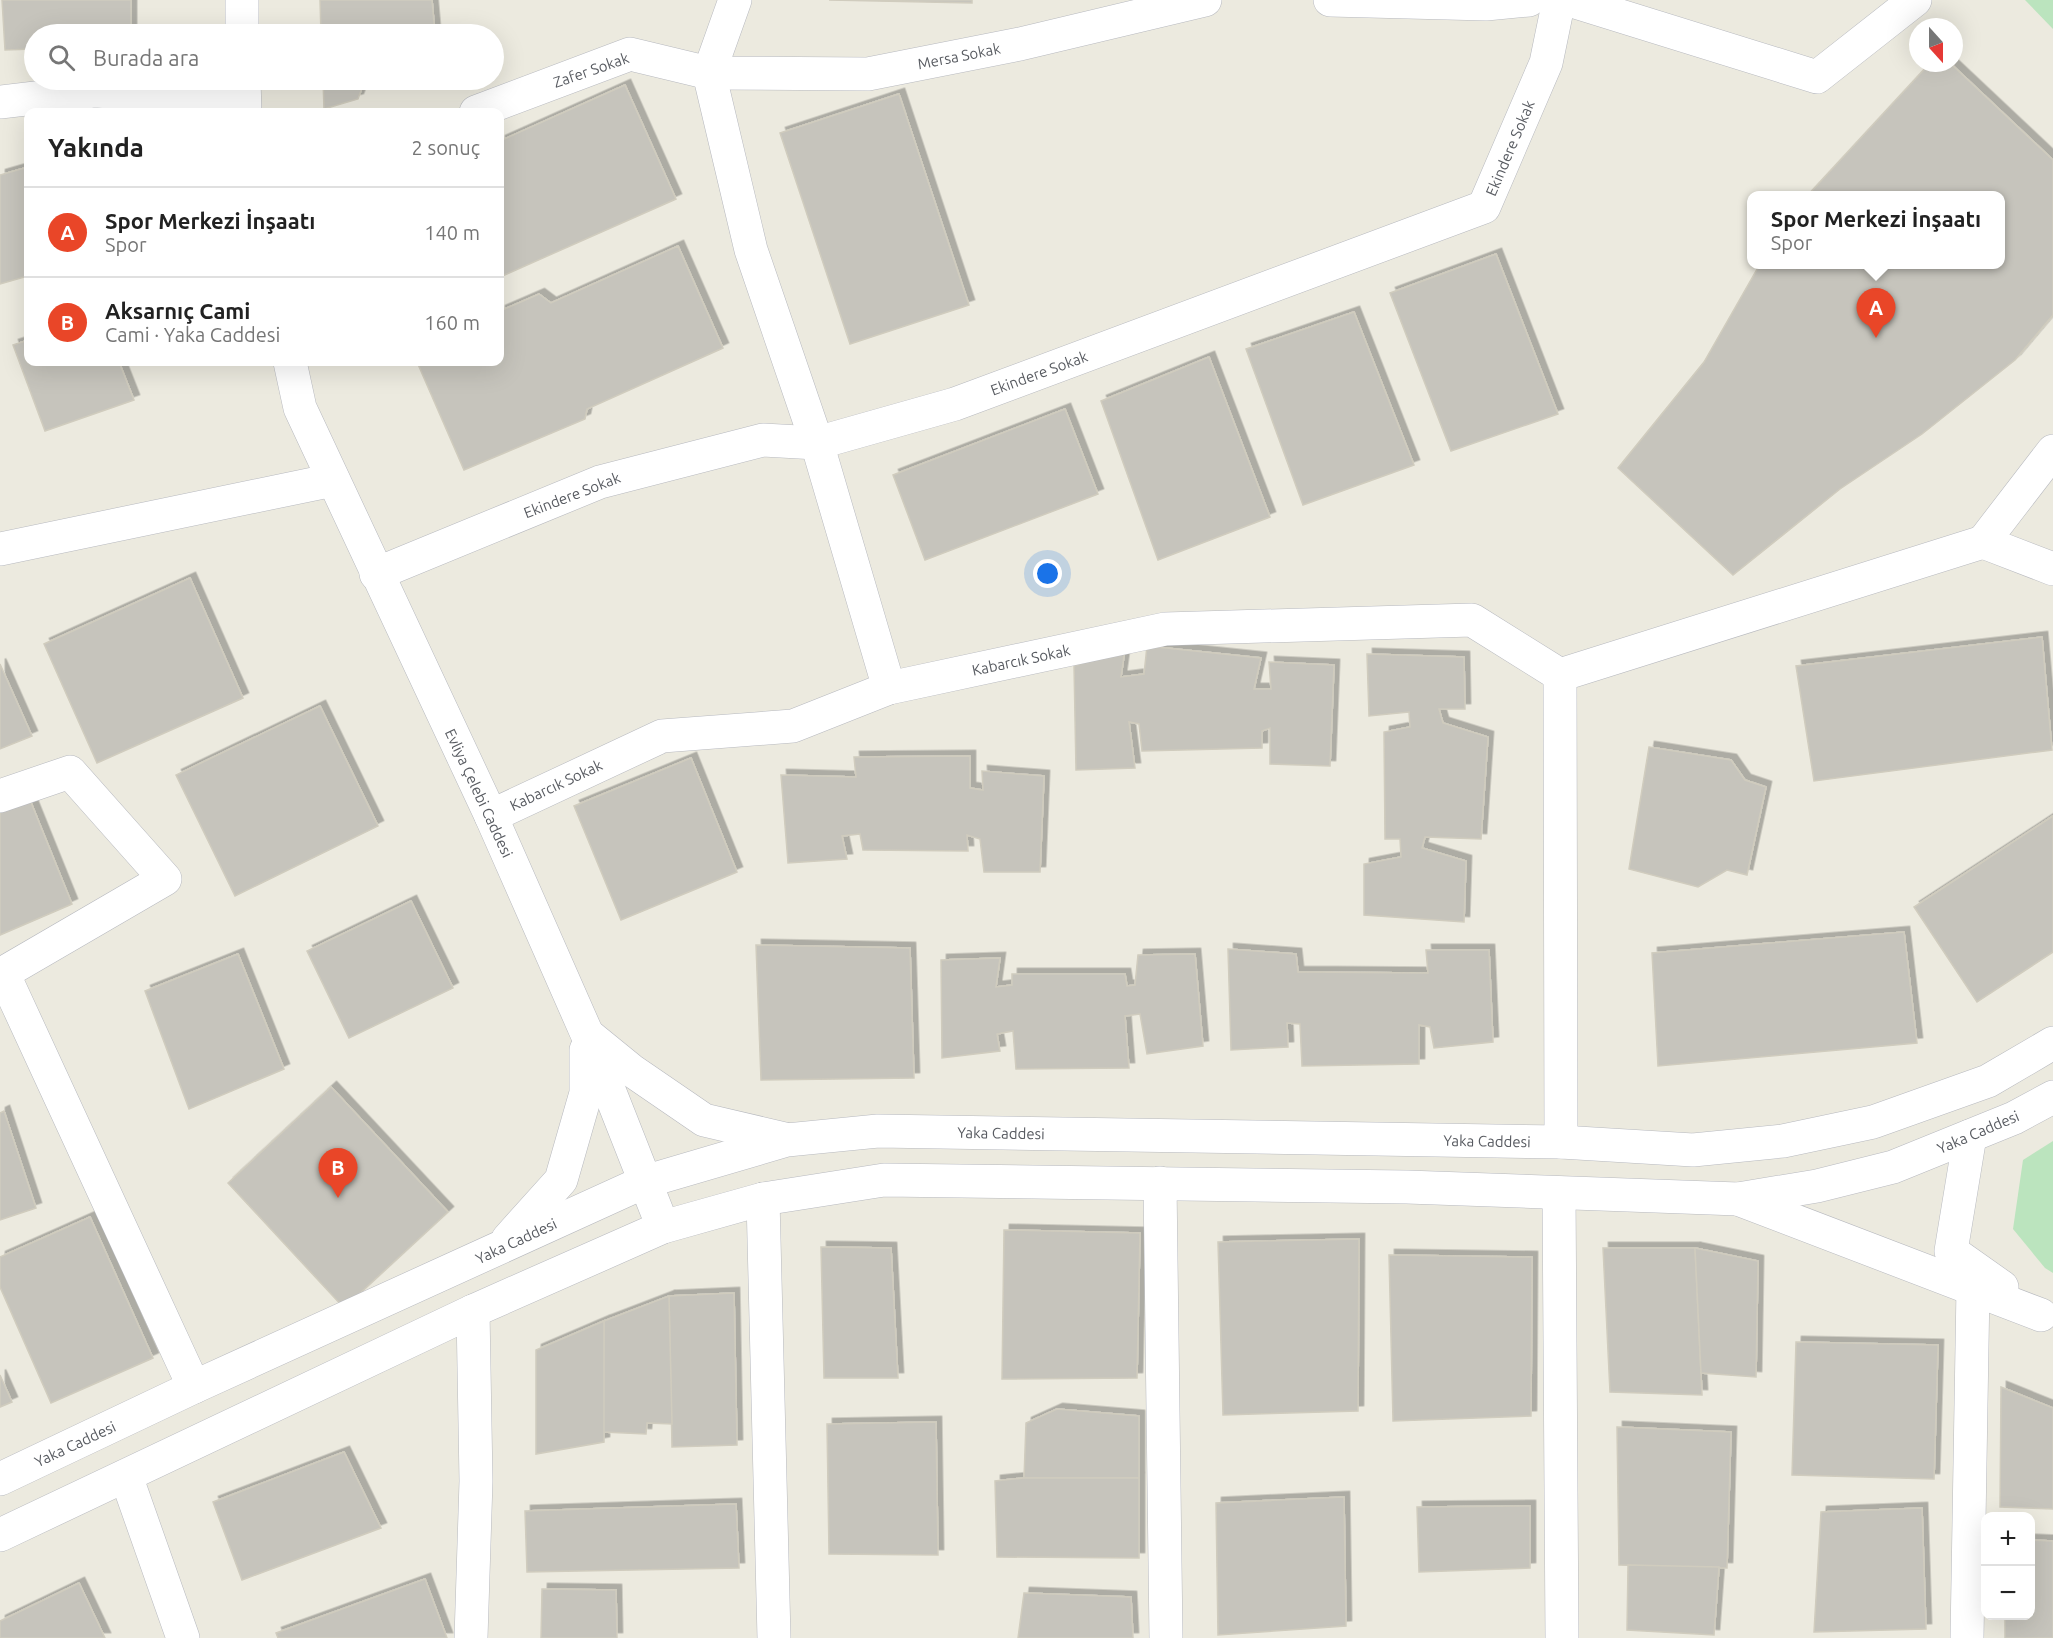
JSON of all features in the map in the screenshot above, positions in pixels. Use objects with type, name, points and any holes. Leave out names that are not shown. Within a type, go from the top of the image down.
[{"type":"street","points":[[242,0],[242,24]]},
{"type":"street","points":[[735,0],[709,73],[751,250],[817,443],[889,687]]},
{"type":"street","name":"Mersa Sokak","points":[[709,73],[868,74],[1020,44],[1205,0]]},
{"type":"street","points":[[1330,0],[1486,4],[1528,0]]},
{"type":"street","name":"Ekindere Sokak","points":[[376,574],[600,482],[763,440],[817,443],[955,404],[1484,207],[1546,63],[1560,0]]},
{"type":"street","points":[[1569,0],[1817,77],[1915,0]]},
{"type":"street","name":"Zafer Sokak","points":[[487,108],[630,54],[709,73]]},
{"type":"street","points":[[0,102],[94,91],[244,97]]},
{"type":"street","name":"Evliya Çelebi Caddesi","points":[[291,366],[300,408],[491,816],[587,1034],[663,1227]]},
{"type":"street","points":[[1561,1142],[1560,675],[1983,542],[2053,451]]},
{"type":"street","points":[[0,549],[333,480]]},
{"type":"street","points":[[1983,542],[2053,569]]},
{"type":"street","name":"Kabarcık Sokak","points":[[491,816],[662,736],[794,726],[889,687],[1165,629],[1472,620],[1560,675]]},
{"type":"street","points":[[0,795],[70,772],[165,879],[1,974],[194,1387]]},
{"type":"street","points":[[587,1034],[631,1070],[704,1120],[787,1140]]},
{"type":"street","points":[[498,1250],[561,1180],[586,1093],[587,1034]]},
{"type":"street","name":"Yaka Caddesi","points":[[0,1479],[194,1387],[644,1182],[787,1140],[878,1131],[1561,1142],[1693,1150],[1783,1141],[1872,1122],[1988,1081],[2053,1043]]},
{"type":"street","name":"Yaka Caddesi","points":[[0,1535],[473,1311],[663,1227],[763,1199],[884,1180],[1407,1187],[1738,1199],[1817,1186],[1893,1167],[2014,1118],[2053,1097]]},
{"type":"street","points":[[1970,1136],[1951,1251],[2047,1319]]},
{"type":"street","points":[[1160,1183],[1166,1638]]},
{"type":"street","points":[[1559,1193],[1562,1638]]},
{"type":"street","points":[[763,1199],[774,1638]]},
{"type":"street","points":[[1738,1199],[1973,1288],[2047,1319]]},
{"type":"street","points":[[1967,1638],[1973,1288]]},
{"type":"street","points":[[471,1638],[476,1481],[473,1311]]},
{"type":"street","points":[[126,1476],[183,1638]]},
{"type":"green space","points":[[2025,0],[2053,0],[2053,29]]},
{"type":"green space","points":[[2053,1141],[2053,1273],[2045,1268],[2013,1229],[2023,1160]]},
{"type":"building","points":[[2,0],[131,0],[131,24],[24,24],[24,49],[5,50]]},
{"type":"building","points":[[320,0],[432,0],[434,24],[321,24]]},
{"type":"building","points":[[829,0],[972,0],[972,3]]},
{"type":"building","points":[[1922,72],[1960,72],[2053,160],[2053,315],[2015,360],[1922,434],[1840,489],[1733,575],[1618,468],[1704,362],[1757,269],[2005,269],[2005,191],[1812,191]]},
{"type":"building","points":[[625,85],[676,199],[504,275],[504,139]]},
{"type":"building","points":[[323,90],[361,90],[358,99],[324,108]]},
{"type":"building","points":[[899,94],[969,305],[850,344],[780,133]]},
{"type":"building","points":[[24,168],[24,277],[0,284],[0,175]]},
{"type":"building","points":[[678,246],[723,348],[587,409],[585,419],[464,470],[419,366],[504,366],[504,309],[539,294],[551,303]]},
{"type":"building","points":[[1496,254],[1558,414],[1451,451],[1390,293]]},
{"type":"building","points":[[1354,312],[1414,465],[1303,505],[1246,349]]},
{"type":"building","points":[[24,341],[24,366],[121,366],[134,400],[45,431],[13,345]]},
{"type":"building","points":[[1209,357],[1270,517],[1158,560],[1101,401]]},
{"type":"building","points":[[1065,409],[1098,494],[925,560],[893,475]]},
{"type":"building","points":[[190,578],[243,698],[97,763],[44,644]]},
{"type":"building","points":[[2042,637],[2052,750],[1814,781],[1796,666]]},
{"type":"building","points":[[1147,646],[1261,658],[1254,689],[1271,689],[1269,662],[1334,665],[1330,766],[1270,764],[1270,728],[1262,731],[1262,748],[1142,751],[1139,724],[1129,722],[1135,768],[1076,770],[1074,666],[1125,649],[1121,677],[1144,674]]},
{"type":"building","points":[[1367,654],[1464,657],[1465,709],[1439,709],[1443,723],[1488,737],[1481,839],[1425,837],[1422,848],[1466,861],[1464,922],[1364,915],[1364,864],[1401,857],[1400,839],[1385,839],[1384,732],[1410,727],[1409,712],[1369,716]]},
{"type":"building","points":[[0,664],[32,736],[0,749]]},
{"type":"building","points":[[320,706],[378,826],[235,896],[176,775]]},
{"type":"building","points":[[1649,747],[1731,760],[1745,780],[1766,787],[1747,875],[1727,870],[1698,887],[1629,869]]},
{"type":"building","points":[[970,756],[970,788],[983,790],[982,771],[1044,776],[1040,872],[984,872],[980,839],[967,835],[968,851],[863,850],[860,834],[842,836],[847,859],[788,863],[781,775],[856,777],[854,757]]},
{"type":"building","points":[[691,758],[737,872],[621,920],[574,806]]},
{"type":"building","points":[[28,795],[72,904],[0,935],[0,807]]},
{"type":"building","points":[[2053,816],[2053,952],[1977,1002],[1914,907]]},
{"type":"building","points":[[411,901],[453,988],[349,1038],[307,951]]},
{"type":"building","points":[[1904,932],[1917,1043],[1658,1066],[1652,953]]},
{"type":"building","points":[[756,945],[910,948],[914,1078],[761,1080]]},
{"type":"building","points":[[1228,949],[1296,954],[1298,972],[1428,973],[1426,950],[1489,950],[1493,1042],[1434,1048],[1430,1027],[1419,1025],[1419,1064],[1302,1066],[1300,1024],[1287,1023],[1288,1047],[1231,1050]]},
{"type":"building","points":[[238,954],[284,1069],[189,1109],[145,991]]},
{"type":"building","points":[[1195,954],[1203,1046],[1147,1054],[1140,1014],[1125,1016],[1129,1068],[1016,1069],[1013,1031],[997,1034],[1000,1051],[942,1058],[941,960],[1000,958],[996,987],[1012,985],[1012,974],[1125,974],[1127,986],[1135,985],[1138,955]]},
{"type":"building","points":[[331,1087],[448,1212],[344,1308],[228,1183]]},
{"type":"building","points":[[4,1111],[36,1208],[0,1220],[0,1113]]},
{"type":"building","points":[[90,1217],[153,1358],[51,1403],[0,1287],[0,1257]]},
{"type":"building","points":[[1004,1230],[1140,1233],[1137,1378],[1002,1379]]},
{"type":"building","points":[[1359,1239],[1358,1411],[1223,1415],[1218,1242]]},
{"type":"building","points":[[821,1247],[891,1248],[898,1378],[824,1378]]},
{"type":"building","points":[[1603,1248],[1695,1248],[1702,1395],[1610,1392]]},
{"type":"building","points":[[1695,1248],[1758,1261],[1756,1377],[1701,1373]]},
{"type":"building","points":[[1389,1255],[1532,1257],[1531,1416],[1393,1421]]},
{"type":"building","points":[[734,1293],[737,1445],[672,1447],[669,1296]]},
{"type":"building","points":[[669,1296],[672,1424],[647,1423],[646,1434],[603,1432],[604,1321]]},
{"type":"building","points":[[604,1321],[604,1442],[536,1454],[536,1350]]},
{"type":"building","points":[[1796,1342],[1938,1345],[1934,1479],[1792,1475]]},
{"type":"building","points":[[0,1375],[12,1402],[0,1407]]},
{"type":"building","points":[[2001,1387],[2053,1408],[2053,1509],[2000,1507]]},
{"type":"building","points":[[1057,1409],[1139,1416],[1139,1478],[1024,1478],[1026,1423]]},
{"type":"building","points":[[936,1422],[938,1555],[829,1554],[827,1424]]},
{"type":"building","points":[[1617,1427],[1731,1432],[1727,1568],[1619,1565]]},
{"type":"building","points":[[344,1452],[381,1528],[242,1580],[213,1502]]},
{"type":"building","points":[[1024,1478],[1139,1478],[1139,1558],[997,1557],[995,1481]]},
{"type":"building","points":[[1344,1497],[1346,1626],[1218,1635],[1216,1503]]},
{"type":"building","points":[[736,1504],[739,1568],[527,1572],[525,1511]]},
{"type":"building","points":[[1530,1506],[1530,1568],[1419,1572],[1417,1507]]},
{"type":"building","points":[[1922,1508],[1926,1629],[1814,1632],[1821,1512]]},
{"type":"building","points":[[2035,1540],[2053,1541],[2053,1638],[2005,1638],[2005,1620],[2035,1620]]},
{"type":"building","points":[[1628,1565],[1719,1567],[1714,1635],[1627,1630]]},
{"type":"building","points":[[425,1579],[447,1638],[278,1638],[276,1633]]},
{"type":"building","points":[[79,1583],[105,1638],[0,1638],[0,1621]]},
{"type":"building","points":[[542,1589],[616,1590],[617,1638],[541,1638]]},
{"type":"building","points":[[1024,1593],[1131,1597],[1133,1638],[1018,1638]]},
{"type":"place","name":"Spor Merkezi İnşaatı","points":[[1876,338]]},
{"type":"place","name":"Aksarnıç Cami","points":[[338,1198]]}]
